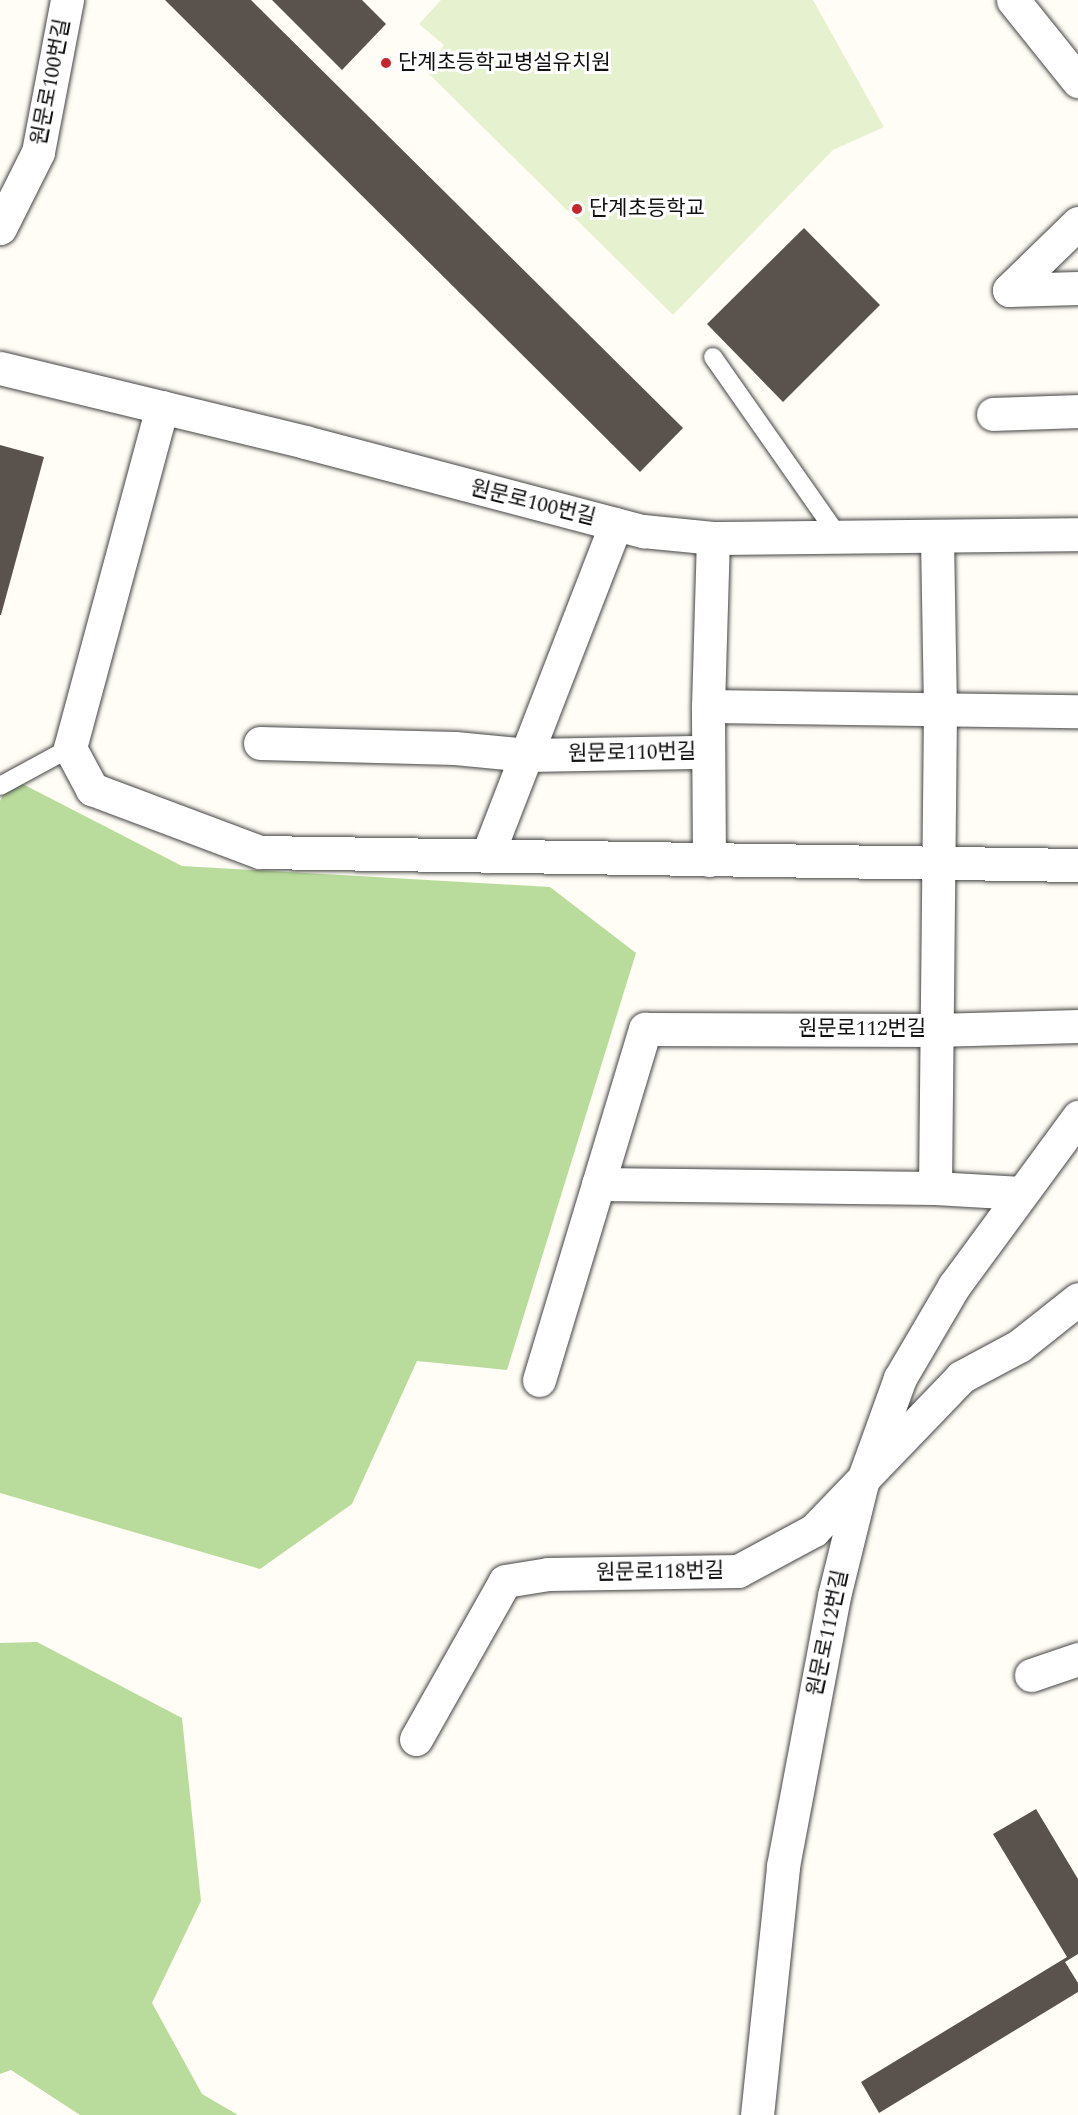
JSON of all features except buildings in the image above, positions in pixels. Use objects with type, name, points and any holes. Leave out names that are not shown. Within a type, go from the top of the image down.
[{"type":"street","name":"원문로100번길","points":[[0,228],[38,152],[67,0]]},
{"type":"street","points":[[1012,0],[1078,81]]},
{"type":"street","points":[[1078,223],[1009,290],[1078,288]]},
{"type":"street","name":"원문로100번길","points":[[0,368],[162,407],[616,525],[713,538],[837,534],[937,537],[1078,534]]},
{"type":"street","points":[[162,407],[70,748],[92,789],[260,852],[1078,865]]},
{"type":"street","points":[[993,414],[1078,411]]},
{"type":"street","points":[[487,855],[616,525]]},
{"type":"street","points":[[935,1188],[940,710],[937,537]]},
{"type":"street","points":[[708,752],[713,538]]},
{"type":"street","points":[[708,706],[1078,711]]},
{"type":"street","name":"원문로110번길","points":[[260,743],[455,748],[528,755],[708,752],[709,860]]},
{"type":"street","name":"원문로112번길","points":[[598,1184],[645,1029],[935,1030],[1078,1026]]},
{"type":"street","name":"원문로112번길","points":[[757,2115],[783,1866],[834,1596],[862,1483],[900,1378],[954,1286],[1078,1117]]},
{"type":"street","points":[[538,1380],[598,1184],[935,1188],[1021,1193]]},
{"type":"street","name":"원문로118번길","points":[[416,1739],[505,1581],[548,1574],[738,1571],[814,1530],[862,1483],[961,1377],[1019,1346],[1078,1299]]},
{"type":"street","points":[[1031,1676],[1078,1659]]},
{"type":"lane","points":[[713,357],[837,534]]},
{"type":"lane","points":[[0,786],[70,748]]},
{"type":"green space","points":[[441,0],[813,0],[884,127],[833,150],[673,315],[425,70],[444,45],[419,24]]},
{"type":"green space","points":[[11,778],[182,866],[550,887],[636,953],[507,1370],[417,1361],[352,1504],[260,1569],[0,1493],[0,801]]},
{"type":"green space","points":[[37,1642],[182,1718],[201,1901],[152,2003],[202,2094],[238,2115],[80,2115],[11,2070],[0,2074],[0,1643]]},
{"type":"place","name":"단계초등학교병설유치원","points":[[386,63]]},
{"type":"place","name":"단계초등학교","points":[[577,209]]}]
